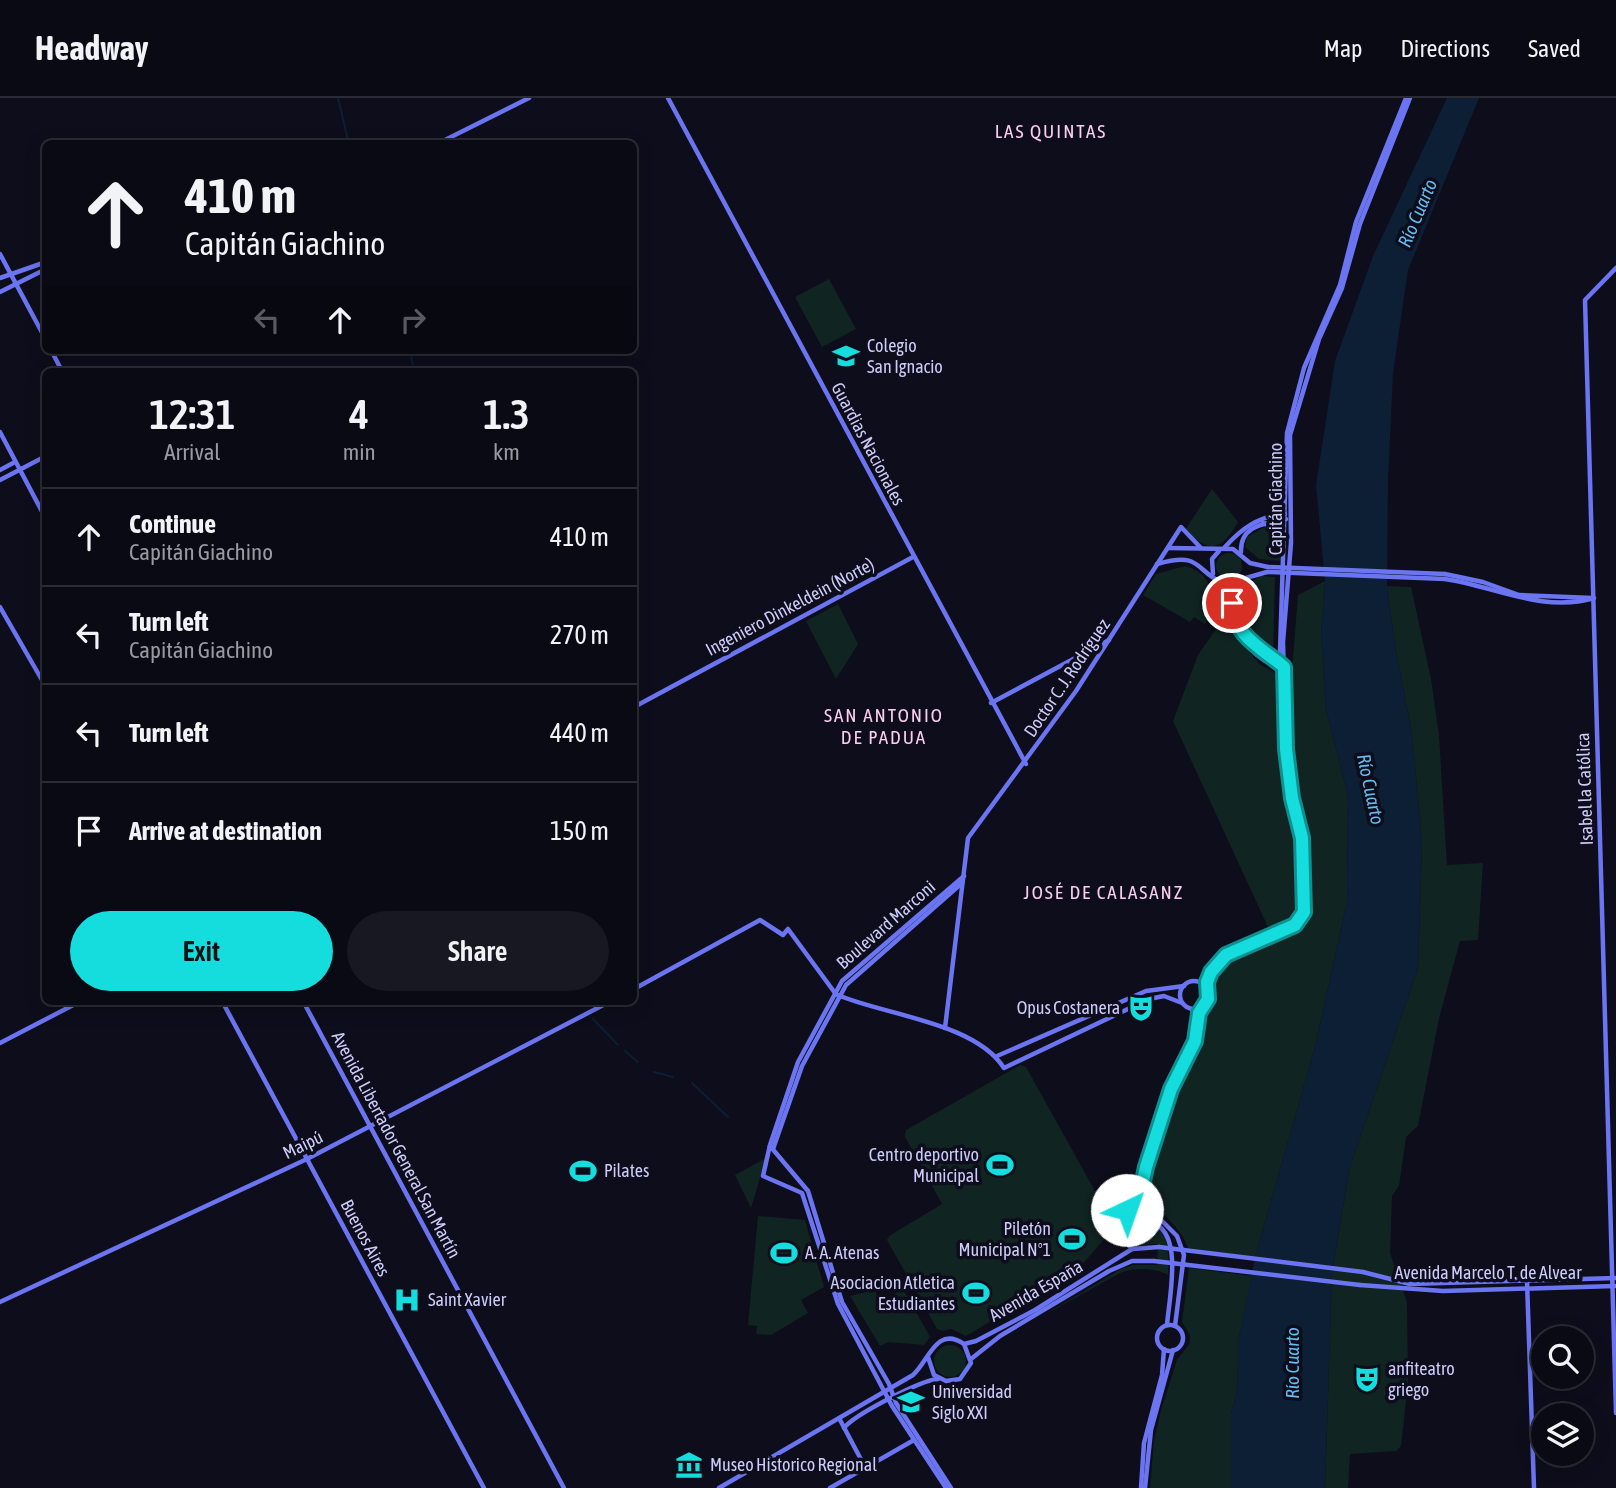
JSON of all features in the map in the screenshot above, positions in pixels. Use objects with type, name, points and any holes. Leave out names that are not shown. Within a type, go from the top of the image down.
[{"type":"main road","points":[[445,140],[529,98]]},
{"type":"main road","name":"Guardias Nacionales","points":[[668,98],[991,704],[1026,764]]},
{"type":"main road","name":"Capitán Giachino","points":[[1208,991],[1209,978],[1226,955],[1295,925],[1304,912],[1302,838],[1292,798],[1286,749],[1278,635],[1290,435],[1304,383],[1346,279],[1369,200],[1408,98]]},
{"type":"main road","points":[[0,254],[42,333]]},
{"type":"main road","points":[[0,278],[42,263]]},
{"type":"main road","name":"Isabel la Católica","points":[[1616,268],[1585,300],[1615,1278],[1616,1413]]},
{"type":"main road","points":[[0,292],[42,271]]},
{"type":"main road","points":[[0,432],[42,511]]},
{"type":"main road","points":[[0,480],[42,458]]},
{"type":"main road","points":[[0,470],[15,462]]},
{"type":"main road","points":[[1281,666],[1249,639],[1235,618],[1232,603],[1246,569],[1242,555],[1243,537],[1262,523],[1286,517]]},
{"type":"main road","points":[[1281,666],[1254,651],[1239,635],[1223,605],[1210,565],[1239,531],[1252,522],[1286,517]]},
{"type":"main road","name":"Capitán Giachino","points":[[1200,982],[1216,960],[1229,949],[1285,926],[1299,915],[1299,848],[1283,775],[1281,666],[1291,550],[1286,517]]},
{"type":"main road","points":[[1262,523],[1279,532],[1284,558]]},
{"type":"main road","name":"Doctor C. J. Rodríguez","points":[[964,876],[968,838],[1026,764],[1181,527],[1200,547]]},
{"type":"main road","points":[[1168,548],[1200,547],[1221,550],[1242,555],[1256,566],[1268,570],[1445,577],[1483,582],[1519,595],[1594,598]]},
{"type":"main road","name":"Ingeniero Dinkeldein (Norte)","points":[[637,704],[913,557]]},
{"type":"main road","points":[[1157,564],[1174,559],[1189,560],[1215,578],[1230,584],[1268,570]]},
{"type":"main road","points":[[0,607],[42,680]]},
{"type":"main road","points":[[991,704],[1110,639]]},
{"type":"main road","points":[[945,1028],[964,876]]},
{"type":"main road","name":"Boulevard Marconi","points":[[888,1389],[838,1304],[802,1193],[763,1176],[798,1062],[847,976],[964,876]]},
{"type":"main road","name":"Boulevard Marconi","points":[[837,995],[850,980],[962,883]]},
{"type":"main road","points":[[637,987],[760,920],[783,935],[788,929],[837,995],[945,1028],[997,1056],[1004,1068],[1149,999],[1164,996],[1192,1009],[1203,1007]]},
{"type":"main road","points":[[1175,1326],[1184,1255],[1177,1236],[1152,1210],[1143,1181],[1171,1089],[1195,1041],[1199,1013],[1208,999],[1208,991],[1200,982],[1190,981],[1180,994],[1182,1003]]},
{"type":"main road","points":[[997,1056],[1146,991],[1184,986]]},
{"type":"main road","points":[[0,1044],[73,1005]]},
{"type":"main road","name":"Buenos Aires","points":[[224,1005],[484,1488]]},
{"type":"main road","name":"Avenida Libertador General San Martín","points":[[305,1005],[564,1488]]},
{"type":"main road","name":"Maipú","points":[[0,1302],[371,1128],[603,1005]]},
{"type":"main road","points":[[1173,1350],[1164,1349],[1158,1343],[1157,1336],[1167,1325],[1171,1245],[1160,1227],[1139,1221],[1127,1210],[1164,1094],[1191,1039],[1194,1026],[1192,1009]]},
{"type":"main road","points":[[771,1147],[808,1191],[842,1302],[914,1440],[948,1488]]},
{"type":"main road","points":[[1133,1197],[1146,1197]]},
{"type":"main road","points":[[1132,1249],[1126,1242],[1125,1234],[1152,1210]]},
{"type":"main road","name":"Avenida Marcelo T. de Alvear","points":[[1159,1247],[1363,1272],[1410,1284],[1615,1278]]},
{"type":"main road","name":"Avenida España","points":[[964,1344],[976,1341],[1035,1310],[1132,1249],[1159,1247]]},
{"type":"main road","name":"Avenida España","points":[[971,1359],[1000,1336],[1109,1271],[1132,1261],[1154,1261],[1360,1284]]},
{"type":"main road","points":[[1527,1281],[1534,1488]]},
{"type":"main road","name":"Avenida Marcelo T. de Alvear","points":[[1360,1284],[1432,1291],[1615,1286]]},
{"type":"main road","points":[[1143,1488],[1151,1430],[1173,1350],[1183,1340],[1181,1332],[1175,1326],[1167,1325]]},
{"type":"main road","points":[[719,1488],[913,1375],[939,1340],[952,1338],[964,1344],[971,1359],[969,1369],[960,1379],[928,1381],[849,1422],[844,1428]]},
{"type":"main road","points":[[1143,1488],[1144,1443],[1162,1375],[1164,1349]]},
{"type":"main road","points":[[928,1357],[930,1370],[939,1379]]},
{"type":"main road","points":[[892,1399],[948,1488]]},
{"type":"main road","points":[[839,1418],[865,1467]]},
{"type":"main road","points":[[830,1488],[914,1440]]},
{"type":"green space","points":[[829,279],[856,329],[822,347],[795,297]]},
{"type":"green space","points":[[1212,489],[1238,522],[1220,544],[1208,546],[1185,530]]},
{"type":"green space","points":[[1265,527],[1279,536],[1281,561],[1259,559],[1245,547],[1247,537]]},
{"type":"green space","points":[[1229,553],[1238,557],[1242,566],[1238,575],[1229,579],[1220,575],[1216,566],[1220,557]]},
{"type":"green space","points":[[1185,566],[1202,575],[1211,589],[1211,606],[1205,624],[1194,617],[1190,622],[1143,595],[1156,574]]},
{"type":"green space","points":[[1261,576],[1275,577],[1273,657],[1251,636],[1235,606],[1240,588]]},
{"type":"green space","points":[[1325,581],[1321,633],[1326,710],[1348,796],[1347,901],[1315,1047],[1255,1257],[1188,1248],[1150,1189],[1153,1164],[1174,1096],[1213,1005],[1214,977],[1228,960],[1274,940],[1173,721],[1198,655],[1221,622],[1228,623],[1259,664],[1291,682],[1298,595]]},
{"type":"green space","points":[[1387,586],[1411,587],[1431,679],[1439,735],[1447,865],[1483,863],[1478,940],[1460,941],[1439,1018],[1418,1126],[1406,1137],[1399,1186],[1392,1196],[1390,1253],[1407,1302],[1408,1382],[1401,1446],[1396,1451],[1350,1454],[1348,1488],[1325,1488],[1332,1272],[1350,1167],[1418,968],[1422,842],[1412,733],[1395,646]]},
{"type":"green space","points":[[838,604],[858,644],[836,679],[806,621]]},
{"type":"green space","name":"Centro deportivo Municipal","points":[[1020,1065],[1026,1067],[1115,1227],[1078,1269],[966,1336],[951,1329],[943,1331],[937,1329],[887,1240],[889,1236],[942,1204],[905,1137],[906,1130]]},
{"type":"green space","points":[[766,1158],[751,1208],[735,1175]]},
{"type":"green space","name":"A. A. Atenas","points":[[758,1216],[805,1220],[824,1287],[801,1300],[808,1313],[771,1335],[756,1334],[757,1326],[748,1325]]},
{"type":"green space","points":[[1148,1224],[1165,1238],[1168,1275],[1145,1269],[1122,1272],[1039,1318],[1121,1269],[1133,1265],[1157,1265],[1158,1244],[1133,1245],[1128,1236],[1136,1225]]},
{"type":"green space","points":[[1189,1268],[1252,1276],[1239,1337],[1237,1391],[1231,1414],[1231,1488],[1150,1488],[1154,1440],[1161,1410],[1177,1360],[1190,1343],[1190,1335],[1182,1322]]},
{"type":"green space","points":[[903,1289],[930,1337],[924,1345],[888,1342],[880,1346],[850,1296],[874,1290],[881,1301]]},
{"type":"green space","points":[[950,1345],[961,1350],[966,1361],[961,1372],[950,1377],[939,1372],[934,1361],[939,1350]]},
{"type":"water","name":"Río Cuarto","points":[[1447,98],[1479,98],[1408,270],[1393,373],[1388,482],[1387,586],[1395,646],[1412,733],[1422,842],[1418,968],[1350,1167],[1332,1272],[1325,1488],[1231,1488],[1231,1414],[1237,1391],[1239,1337],[1255,1257],[1315,1047],[1347,901],[1348,796],[1326,710],[1321,633],[1325,581],[1316,485],[1335,361],[1373,256]]},
{"type":"waterway","points":[[338,98],[348,140]]},
{"type":"waterway","points":[[411,354],[413,368]]},
{"type":"waterway","points":[[593,1019],[618,1045]]},
{"type":"waterway","points":[[625,1051],[638,1062]]},
{"type":"waterway","points":[[654,1072],[673,1077]]},
{"type":"waterway","points":[[692,1083],[728,1117]]},
{"type":"place","name":"Colegio San Ignacio","points":[[846,356]]},
{"type":"place","name":"Opus Costanera","points":[[1141,1008]]},
{"type":"place","name":"Centro deportivo Municipal","points":[[1000,1165]]},
{"type":"place","name":"Pilates","points":[[583,1171]]},
{"type":"place","name":"Piletón Municipal Nº1","points":[[1072,1239]]},
{"type":"place","name":"A. A. Atenas","points":[[784,1253]]},
{"type":"place","name":"Asociacion Atletica Estudiantes","points":[[976,1293]]},
{"type":"place","name":"Saint Xavier","points":[[407,1300]]},
{"type":"place","name":"anfiteatro griego","points":[[1367,1379]]},
{"type":"place","name":"Universidad Siglo XXI","points":[[911,1402]]},
{"type":"place","name":"Museo Historico Regional","points":[[689,1465]]},
{"type":"district","name":"LAS QUINTAS","points":[[1051,131]]},
{"type":"district","name":"SAN ANTONIO DE PADUA","points":[[884,726]]},
{"type":"district","name":"JOSÉ DE CALASANZ","points":[[1104,892]]},
{"type":"route","points":[[1127,1210],[1133,1197],[1146,1197],[1143,1181],[1146,1167],[1171,1089],[1195,1041],[1199,1013],[1209,995],[1207,982],[1211,972],[1226,955],[1295,925],[1304,912],[1304,850],[1288,774],[1284,667],[1260,651],[1242,631],[1235,618],[1232,603]]}]
